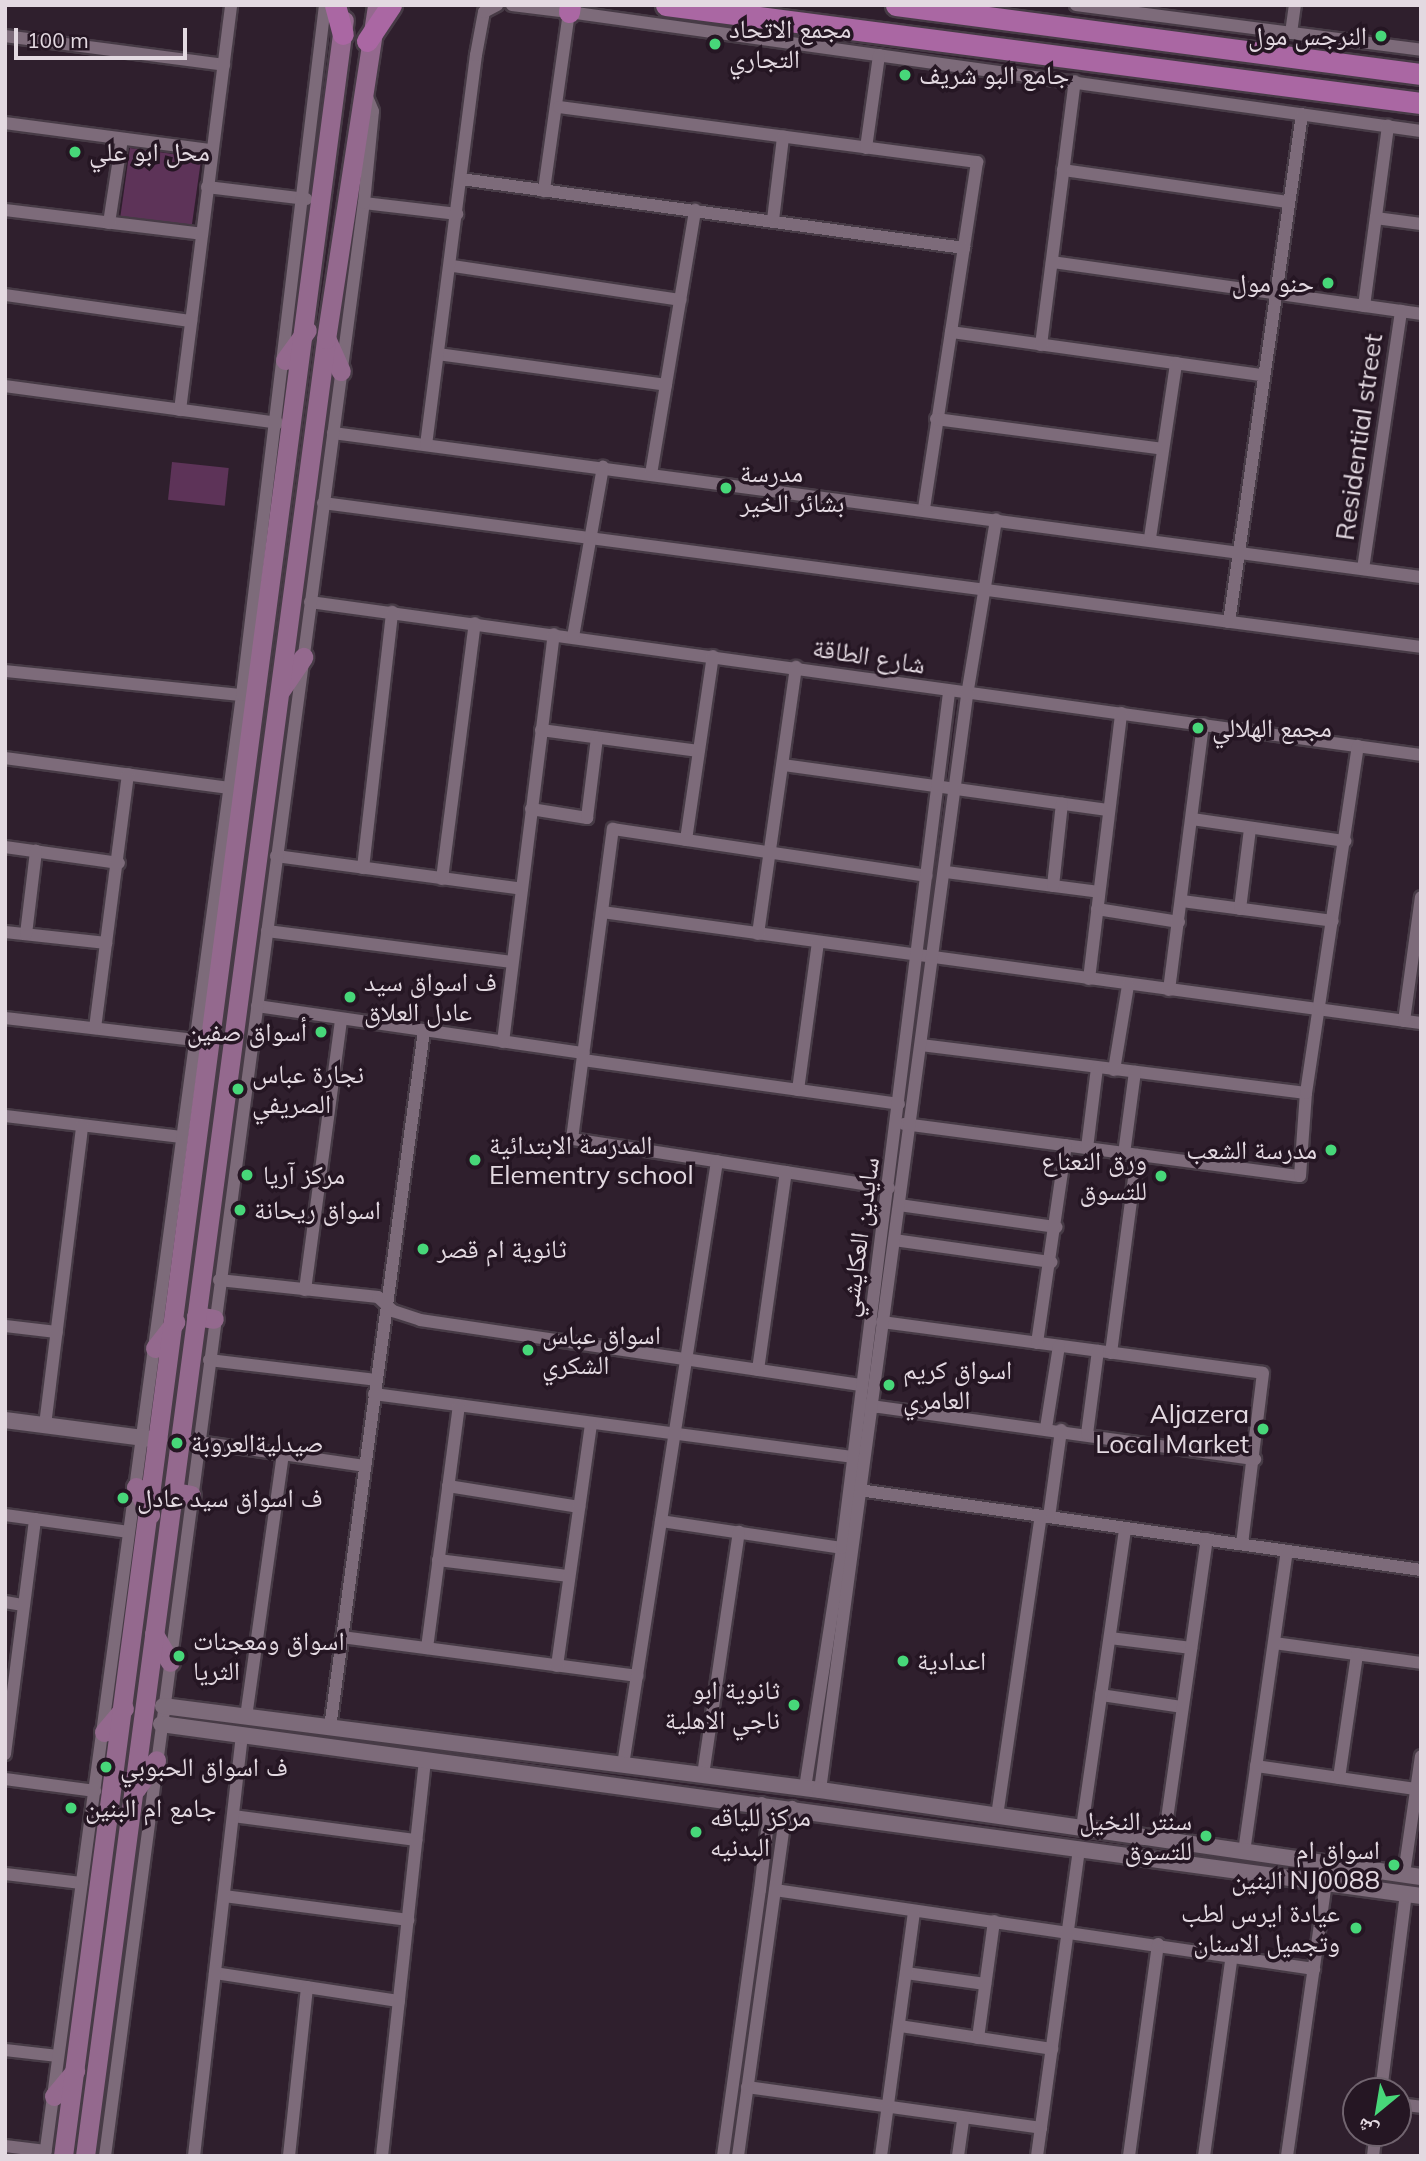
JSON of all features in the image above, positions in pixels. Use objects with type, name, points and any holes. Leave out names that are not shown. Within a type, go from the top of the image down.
[{"type":"main road","points":[[335,5],[343,34]]},
{"type":"main road","points":[[51,2154],[75,2070],[150,1515],[205,1318],[218,1069],[204,1038],[249,756],[307,330],[343,34],[343,5]]},
{"type":"main road","points":[[85,2156],[154,1634],[182,1494],[170,1440],[176,1321],[218,1069],[233,1035],[367,41],[377,5]]},
{"type":"main road","points":[[367,41],[391,5]]},
{"type":"main road","points":[[666,5],[949,54],[1421,103]]},
{"type":"main road","points":[[896,5],[1421,74]]},
{"type":"main road","points":[[285,360],[307,330]]},
{"type":"main road","points":[[326,339],[341,371]]},
{"type":"main road","points":[[278,694],[303,657]]},
{"type":"main road","points":[[236,732],[249,756]]},
{"type":"main road","points":[[204,1038],[223,1041],[233,1035]]},
{"type":"main road","points":[[155,1348],[176,1321]]},
{"type":"main road","points":[[136,1487],[150,1515]]},
{"type":"main road","points":[[154,1634],[170,1662]]},
{"type":"main road","points":[[104,1732],[124,1707]]},
{"type":"main road","points":[[134,1793],[156,1760]]},
{"type":"main road","points":[[99,1894],[120,1896]]},
{"type":"main road","points":[[94,1928],[108,1924],[116,1929]]},
{"type":"main road","points":[[54,2096],[75,2070]]},
{"type":"street","points":[[180,410],[211,150],[232,5]]},
{"type":"street","points":[[170,1440],[155,1348],[180,1137],[204,1038],[229,788],[306,199],[326,5]]},
{"type":"street","points":[[426,444],[453,266],[461,179],[482,21],[497,5]]},
{"type":"street","points":[[512,5],[570,9],[879,55],[949,54],[1075,81],[1421,131]]},
{"type":"street","points":[[1076,5],[1169,11],[1291,33],[1421,50]]},
{"type":"street","points":[[1291,33],[1295,5]]},
{"type":"street","points":[[544,191],[559,107],[570,9]]},
{"type":"street","points":[[5,36],[224,65]]},
{"type":"street","points":[[1373,68],[1376,44]]},
{"type":"street","points":[[866,148],[879,55]]},
{"type":"street","points":[[1041,345],[1075,81]]},
{"type":"street","points":[[5,2146],[51,2154],[58,2056],[136,1487],[170,1440],[209,1360],[205,1318],[219,1280],[364,203],[373,111],[361,87]]},
{"type":"street","points":[[559,107],[977,162],[924,509]]},
{"type":"street","points":[[1229,622],[1262,375],[1302,114]]},
{"type":"street","points":[[5,123],[211,150]]},
{"type":"street","points":[[1364,306],[1388,126]]},
{"type":"street","points":[[773,220],[783,136]]},
{"type":"street","points":[[109,223],[122,139]]},
{"type":"street","points":[[1063,170],[1289,202]]},
{"type":"street","points":[[461,179],[964,248]]},
{"type":"street","points":[[207,187],[306,199]]},
{"type":"street","points":[[364,203],[457,214]]},
{"type":"street","points":[[5,210],[202,234]]},
{"type":"street","points":[[650,474],[695,210]]},
{"type":"street","points":[[1376,218],[1421,225]]},
{"type":"street","points":[[1052,262],[1421,314]]},
{"type":"street","points":[[453,266],[680,300]]},
{"type":"street","points":[[5,295],[191,321]]},
{"type":"street","name":"Residential street","points":[[1363,569],[1401,311]]},
{"type":"street","points":[[951,332],[1262,375]]},
{"type":"street","points":[[438,354],[666,385]]},
{"type":"street","points":[[1150,538],[1176,363]]},
{"type":"street","points":[[5,386],[277,423]]},
{"type":"street","points":[[936,419],[1163,449]]},
{"type":"street","points":[[333,433],[1150,538],[1421,577]]},
{"type":"street","points":[[573,637],[603,467]]},
{"type":"street","points":[[323,503],[1421,647]]},
{"type":"street","name":"سايدين العكايشي","points":[[812,1789],[859,1490],[865,1405],[862,1385],[894,1240],[946,872],[967,695],[996,519]]},
{"type":"street","name":"شارع الطاقة","points":[[310,602],[796,667],[967,695],[1121,713],[1421,755]]},
{"type":"street","points":[[363,868],[392,612]]},
{"type":"street","points":[[442,879],[475,623]]},
{"type":"street","points":[[503,1042],[554,634]]},
{"type":"street","points":[[686,840],[713,656]]},
{"type":"street","points":[[758,934],[796,667]]},
{"type":"street","points":[[5,671],[242,695]]},
{"type":"street","name":"سايدين العكايشي","points":[[812,1789],[852,1457],[882,1322],[880,1298],[889,1188],[949,692]]},
{"type":"street","points":[[1089,979],[1121,713]]},
{"type":"street","points":[[1169,990],[1203,724]]},
{"type":"street","points":[[541,730],[699,751]]},
{"type":"street","points":[[531,809],[587,817],[597,738]]},
{"type":"street","points":[[897,1123],[1300,1176],[1306,1093],[1321,1010],[1358,746]]},
{"type":"street","points":[[5,758],[229,788]]},
{"type":"street","points":[[783,765],[1110,810]]},
{"type":"street","points":[[95,1028],[119,863],[128,774]]},
{"type":"street","points":[[1053,886],[1062,803]]},
{"type":"street","points":[[1192,819],[1345,841]]},
{"type":"street","points":[[889,1188],[572,1139],[614,829],[927,876]]},
{"type":"street","points":[[1240,909],[1250,829]]},
{"type":"street","points":[[5,846],[119,863]]},
{"type":"street","points":[[26,934],[36,851]]},
{"type":"street","points":[[276,856],[522,889]]},
{"type":"street","points":[[946,872],[1099,892]]},
{"type":"street","points":[[1404,1021],[1421,897]]},
{"type":"street","points":[[1182,901],[1333,921]]},
{"type":"street","points":[[1097,909],[1179,922]]},
{"type":"street","points":[[602,912],[1421,1023]]},
{"type":"street","points":[[267,931],[512,962]]},
{"type":"street","points":[[5,932],[106,943]]},
{"type":"street","points":[[798,1090],[818,942]]},
{"type":"street","points":[[1114,1070],[1128,985]]},
{"type":"street","points":[[257,1006],[899,1104]]},
{"type":"street","points":[[5,1018],[204,1038]]},
{"type":"street","points":[[305,1290],[341,1019]]},
{"type":"street","points":[[330,1728],[385,1302],[424,1031]]},
{"type":"street","points":[[921,1045],[1306,1093]]},
{"type":"street","points":[[1087,1148],[1097,1068]]},
{"type":"street","points":[[1087,1434],[1105,1352],[1130,1154],[1135,1072]]},
{"type":"street","points":[[5,1116],[180,1137]]},
{"type":"street","points":[[45,1425],[82,1126]]},
{"type":"street","points":[[1037,1342],[1051,1262],[1066,1145]]},
{"type":"street","points":[[623,1765],[717,1161]]},
{"type":"street","points":[[758,1370],[786,1172]]},
{"type":"street","points":[[899,1205],[1056,1227]]},
{"type":"street","points":[[894,1240],[1051,1262]]},
{"type":"street","points":[[219,1280],[385,1302],[420,1321],[862,1385]]},
{"type":"street","points":[[882,1322],[1263,1373],[1255,1459],[1242,1542]]},
{"type":"street","points":[[5,1326],[57,1332]]},
{"type":"street","points":[[1046,1429],[1059,1346]]},
{"type":"street","points":[[209,1360],[376,1380]]},
{"type":"street","points":[[374,1394],[852,1457]]},
{"type":"street","points":[[865,1405],[1061,1430],[1255,1459]]},
{"type":"street","points":[[427,1648],[459,1406]]},
{"type":"street","points":[[5,1420],[365,1466]]},
{"type":"street","points":[[557,1665],[591,1424]]},
{"type":"street","points":[[997,1816],[1061,1430]]},
{"type":"street","points":[[246,1717],[283,1454]]},
{"type":"street","points":[[448,1486],[579,1507]]},
{"type":"street","points":[[859,1490],[1242,1542],[1421,1570]]},
{"type":"street","points":[[105,2156],[170,1662],[182,1494]]},
{"type":"street","points":[[5,1515],[129,1532]]},
{"type":"street","points":[[5,1754],[9,1692],[35,1519]]},
{"type":"street","points":[[661,1521],[842,1548]]},
{"type":"street","points":[[1082,1828],[1125,1528]]},
{"type":"street","points":[[703,1775],[739,1532]]},
{"type":"street","points":[[1164,1840],[1207,1539]]},
{"type":"street","points":[[1244,1852],[1287,1551]]},
{"type":"street","points":[[438,1560],[569,1576]]},
{"type":"street","points":[[5,1602],[22,1605]]},
{"type":"street","points":[[342,1637],[637,1676]]},
{"type":"street","points":[[1110,1637],[1191,1648]]},
{"type":"street","points":[[1274,1643],[1421,1662]]},
{"type":"street","points":[[1339,1778],[1357,1654]]},
{"type":"street","points":[[1101,1695],[1182,1707]]},
{"type":"street","points":[[163,1706],[812,1789],[1421,1877]]},
{"type":"street","points":[[161,1724],[792,1807],[1413,1895],[1383,2077]]},
{"type":"street","points":[[194,2156],[242,1734]]},
{"type":"street","points":[[1404,1874],[1421,1756]]},
{"type":"street","points":[[566,1777],[567,1758]]},
{"type":"street","points":[[382,2156],[425,1759]]},
{"type":"street","points":[[606,1763],[607,1783]]},
{"type":"street","points":[[1256,1766],[1416,1789]]},
{"type":"street","points":[[5,1779],[95,1791]]},
{"type":"street","points":[[723,2156],[768,1822],[762,1803]]},
{"type":"street","points":[[738,2156],[784,1824],[792,1807]]},
{"type":"street","points":[[233,1816],[416,1840]]},
{"type":"street","points":[[1032,1821],[1034,1842]]},
{"type":"street","points":[[768,1822],[784,1824]]},
{"type":"street","points":[[1059,1845],[1062,1826]]},
{"type":"street","points":[[1037,2156],[1079,1848]]},
{"type":"street","points":[[5,1874],[81,1883]]},
{"type":"street","points":[[1287,2156],[1326,1883]]},
{"type":"street","points":[[775,1890],[914,1913],[1068,1930],[1314,1969]]},
{"type":"street","points":[[224,1896],[408,1920]]},
{"type":"street","points":[[881,2156],[914,1913]]},
{"type":"street","points":[[978,2038],[994,1921]]},
{"type":"street","points":[[1129,2156],[1158,1944]]},
{"type":"street","points":[[1204,2156],[1232,1955]]},
{"type":"street","points":[[215,1973],[399,2001]]},
{"type":"street","points":[[906,1973],[985,1984]]},
{"type":"street","points":[[289,2156],[307,1987]]},
{"type":"street","points":[[900,2026],[1052,2049]]},
{"type":"street","points":[[5,2049],[58,2056]]},
{"type":"street","points":[[747,2087],[1041,2128]]},
{"type":"street","points":[[958,2156],[963,2119]]},
{"type":"shaded area","points":[[130,148],[201,158],[192,227],[120,217]]},
{"type":"shaded area","points":[[172,462],[229,468],[225,506],[168,500]]},
{"type":"place","name":"النرجس مول","points":[[1381,36]]},
{"type":"place","name":"مجمع الاتحاد التجاري","points":[[715,44]]},
{"type":"place","name":"جامع البو شريف","points":[[905,75]]},
{"type":"place","name":"محل ابو علي","points":[[75,152]]},
{"type":"place","name":"حنو مول","points":[[1328,283]]},
{"type":"place","name":"مدرسة بشائر الخير","points":[[726,488]]},
{"type":"place","name":"مجمع الهلالي","points":[[1198,728]]},
{"type":"place","name":"ف اسواق سيد عادل العلاق","points":[[350,997]]},
{"type":"place","name":"أسواق صفين","points":[[321,1032]]},
{"type":"place","name":"نجارة عباس الصريفي","points":[[238,1089]]},
{"type":"place","name":"مدرسة الشعب","points":[[1331,1150]]},
{"type":"place","name":"المدرسة الابتدائية Elementry school","points":[[475,1160]]},
{"type":"place","name":"مركز آريا","points":[[247,1175]]},
{"type":"place","name":"ورق النعناع للتسوق","points":[[1161,1176]]},
{"type":"place","name":"اسواق ريحانة","points":[[240,1210]]},
{"type":"place","name":"ثانوية ام قصر","points":[[423,1249]]},
{"type":"place","name":"اسواق عباس الشكري","points":[[528,1350]]},
{"type":"place","name":"اسواق كريم العامري","points":[[889,1385]]},
{"type":"place","name":"Aljazera Local Market","points":[[1263,1429]]},
{"type":"place","name":"صيدليةالعروبة","points":[[177,1443]]},
{"type":"place","name":"ف اسواق سيد عادل","points":[[123,1498]]},
{"type":"place","name":"اسواق ومعجنات الثريا","points":[[179,1656]]},
{"type":"place","name":"اعدادية","points":[[903,1661]]},
{"type":"place","name":"ثانوية ابو ناجي الاهلية","points":[[794,1705]]},
{"type":"place","name":"ف اسواق الحبوبي","points":[[106,1767]]},
{"type":"place","name":"جامع ام البنين","points":[[71,1808]]},
{"type":"place","name":"مركز للياقه البدنيه","points":[[696,1832]]},
{"type":"place","name":"سنتر النخيل للتسوق","points":[[1206,1836]]},
{"type":"place","name":"اسواق ام البنين NJ0088","points":[[1394,1865]]},
{"type":"place","name":"عيادة ايرس لطب وتجميل الاسنان","points":[[1356,1928]]}]
